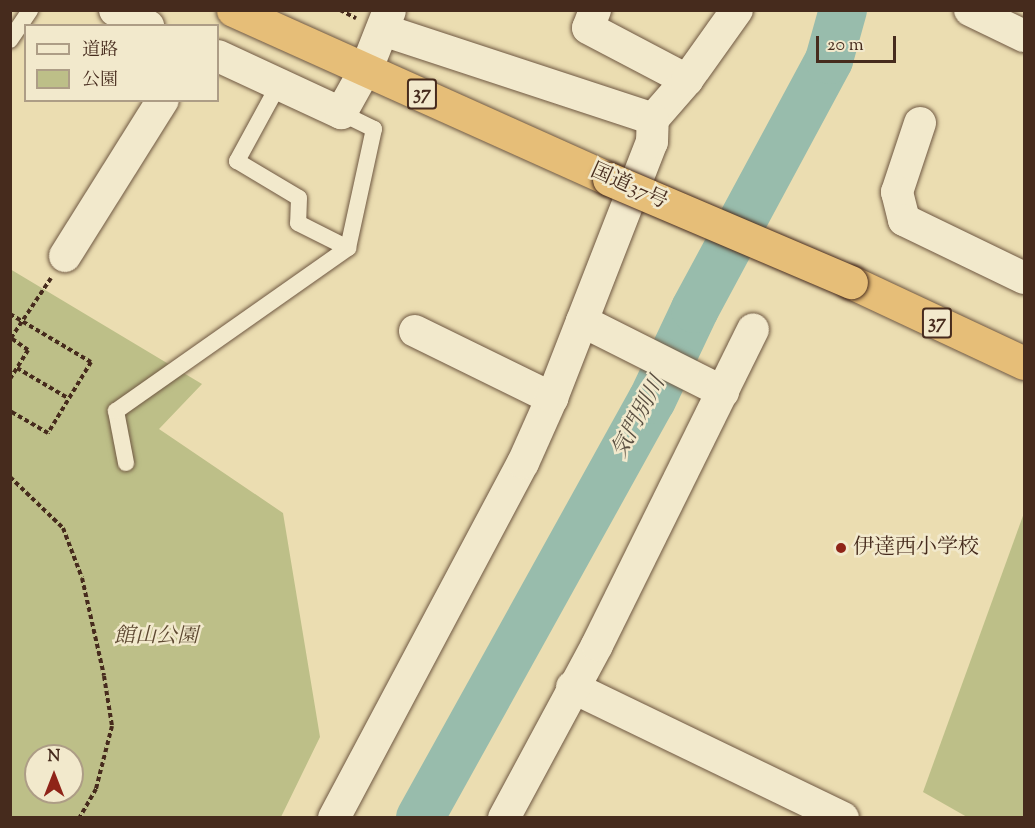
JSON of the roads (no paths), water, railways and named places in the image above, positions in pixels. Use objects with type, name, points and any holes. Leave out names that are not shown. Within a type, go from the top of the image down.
[{"type":"highway","name":"国道37号","points":[[233,10],[609,179],[850,282],[1024,363]]},
{"type":"street","points":[[115,10],[144,24]]},
{"type":"street","points":[[595,10],[588,28],[687,80]]},
{"type":"street","points":[[334,818],[523,463],[589,323],[651,142],[653,119],[687,80],[737,10]]},
{"type":"street","points":[[970,10],[1024,36]]},
{"type":"street","points":[[219,56],[341,113],[366,68],[386,20],[653,119]]},
{"type":"street","points":[[65,256],[163,102]]},
{"type":"street","points":[[920,123],[897,192],[904,220],[1024,278]]},
{"type":"street","points":[[589,323],[713,386]]},
{"type":"street","points":[[508,816],[572,687],[597,645],[713,386],[753,330]]},
{"type":"street","points":[[415,331],[552,398]]},
{"type":"street","points":[[572,687],[843,818]]},
{"type":"lane","points":[[10,40],[30,10]]},
{"type":"lane","points":[[279,84],[237,161],[299,198],[298,223],[348,248]]},
{"type":"lane","points":[[126,463],[116,411],[348,248],[374,129],[341,113]]},
{"type":"waterway","name":"気門別川","points":[[420,818],[652,400],[695,309],[829,60],[843,10]]},
{"type":"place","name":"伊達西小学校","points":[[841,548]]},
{"type":"park label","name":"館山公園","points":[[156,637]]}]
